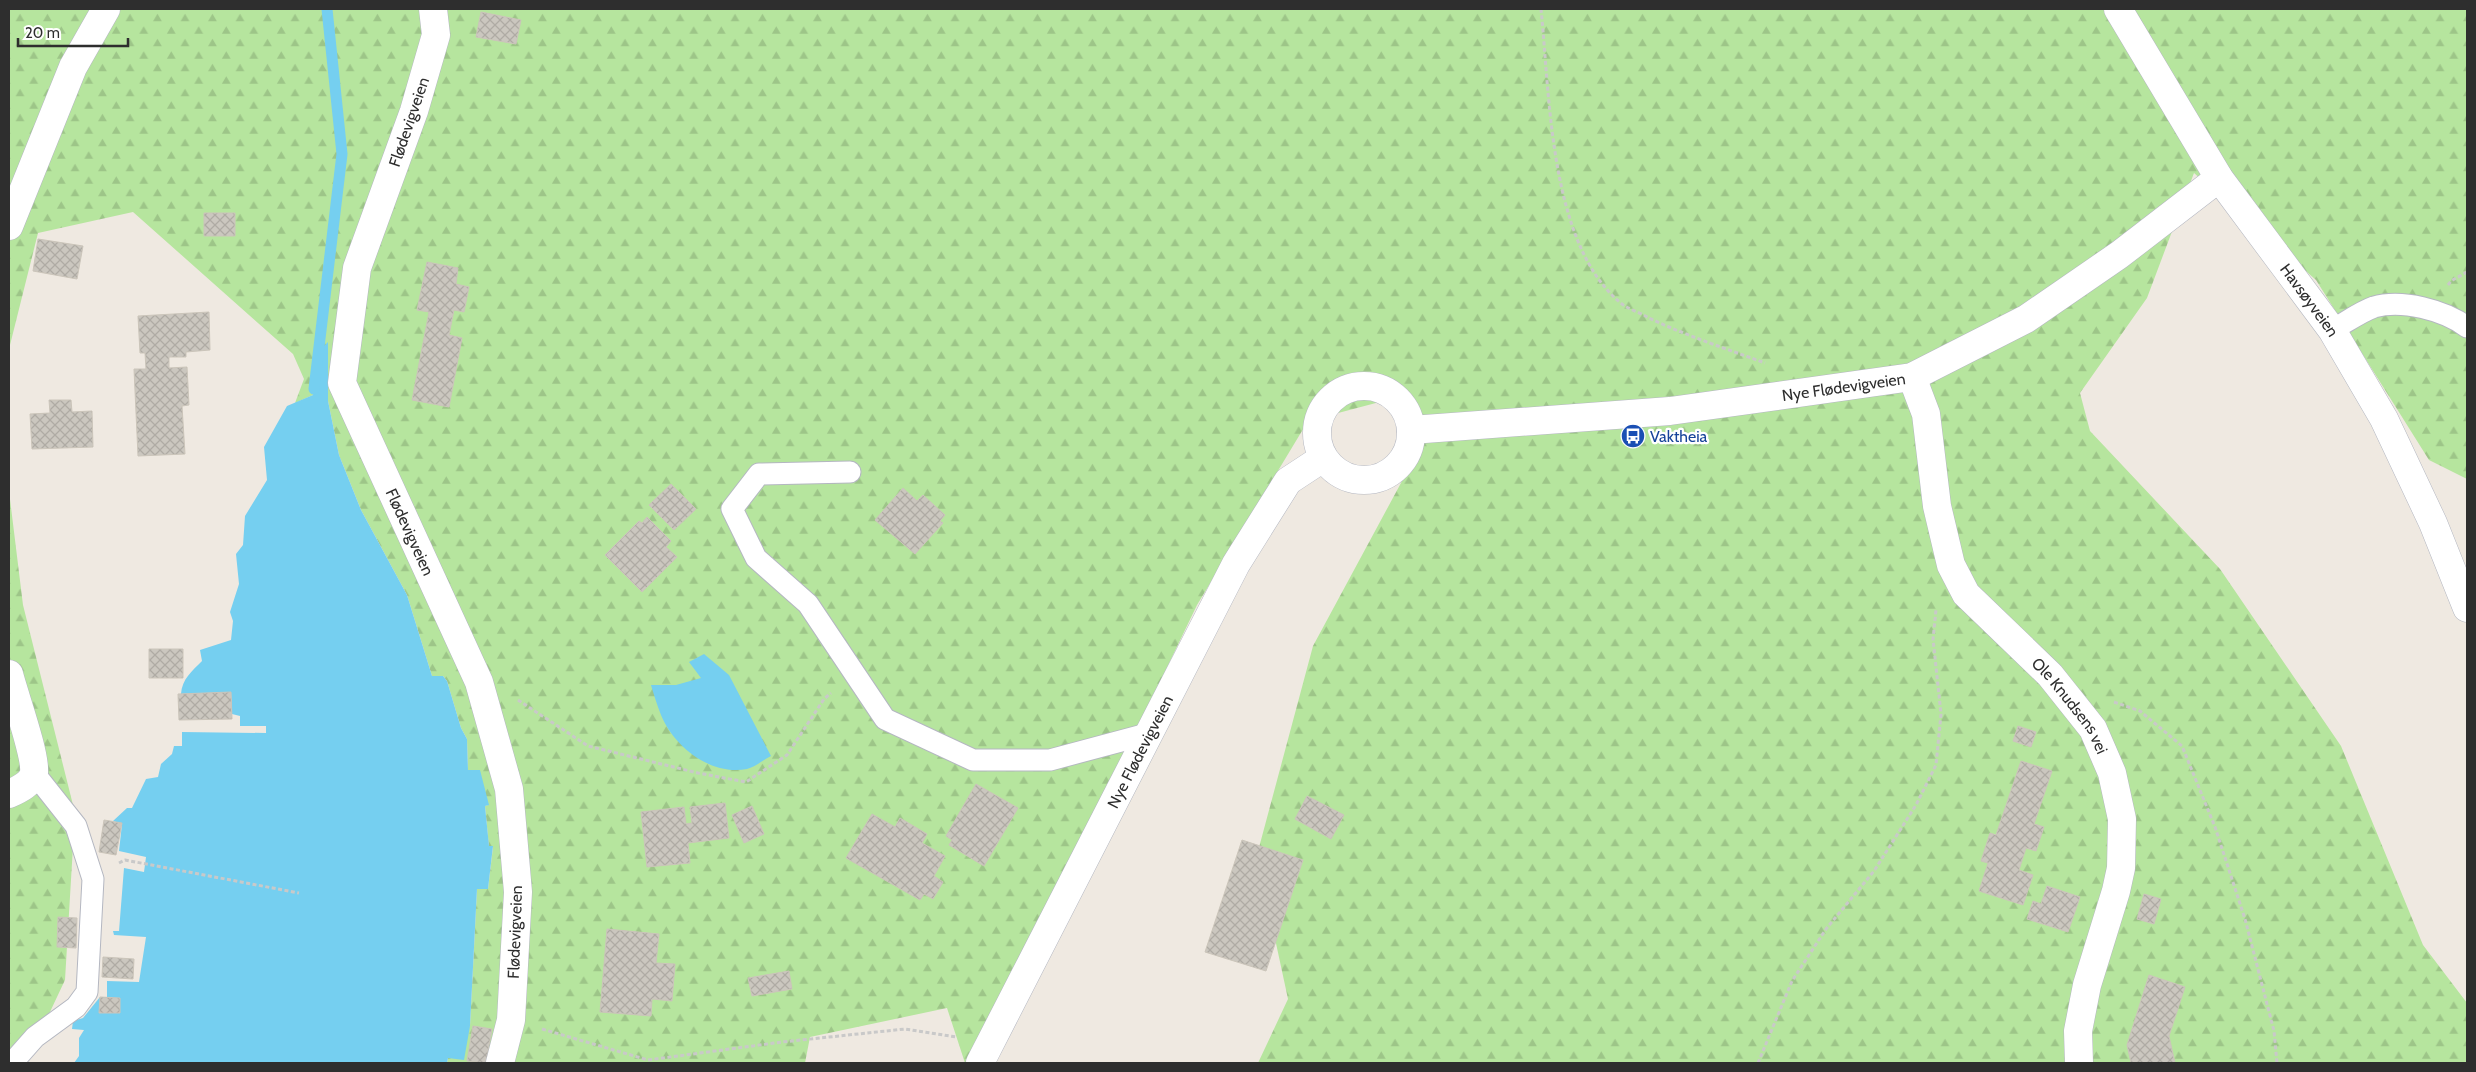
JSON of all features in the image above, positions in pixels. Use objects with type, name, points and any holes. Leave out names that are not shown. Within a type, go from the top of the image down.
[{"type":"street","points":[[9,226],[73,67],[106,9]]},
{"type":"street","name":"Flødevigveien","points":[[433,9],[436,35],[414,111],[357,268],[342,383],[479,682],[510,789],[518,892],[511,1020],[500,1063]]},
{"type":"street","name":"Havsøyveien","points":[[2118,9],[2219,178],[2332,330],[2384,418],[2433,523],[2467,608]]},
{"type":"street","name":"Nye Flødevigveien","points":[[1411,430],[1670,412],[1912,378],[2026,319],[2119,255],[2219,178]]},
{"type":"street","name":"Ole Knudsens vei","points":[[1912,378],[1926,414],[1937,506],[1951,565],[1966,594],[2050,675],[2093,728],[2112,773],[2122,819],[2121,868],[2087,985],[2078,1031],[2079,1063]]},
{"type":"street","points":[[1357,386],[1372,386],[1387,392],[1399,401],[1407,415],[1411,430],[1410,445],[1403,460],[1392,471],[1378,479],[1363,481],[1347,478],[1334,470],[1323,458],[1318,444],[1316,428],[1320,413],[1330,400],[1342,391],[1357,386]]},
{"type":"street","name":"Nye Flødevigveien","points":[[986,1053],[1147,734],[1236,564],[1288,481],[1323,458]]},
{"type":"street","points":[[9,674],[32,754],[34,773],[28,783],[9,794]]},
{"type":"lane","points":[[2332,330],[2374,308],[2399,304],[2433,311],[2467,327]]},
{"type":"lane","points":[[850,472],[759,474],[732,509],[756,558],[808,604],[885,719],[973,760],[1050,760],[1147,734]]},
{"type":"lane","points":[[12,1063],[35,1037],[76,1007],[87,992],[93,879],[76,826],[34,773]]},
{"type":"path","points":[[1541,9],[1559,183],[1576,239],[1597,278],[1623,305],[1670,327],[1771,365]]},
{"type":"path","points":[[1758,1063],[1792,981],[1826,929],[1874,871],[1916,805],[1936,765],[1941,714],[1934,639],[1938,590],[1951,565]]},
{"type":"path","points":[[526,703],[588,746],[698,773],[746,782],[787,755],[824,699],[854,673]]},
{"type":"path","points":[[2066,695],[2091,693],[2140,711],[2182,746],[2215,827],[2245,919],[2274,1031],[2277,1063]]},
{"type":"path","points":[[137,862],[299,893]]},
{"type":"path","points":[[511,1020],[648,1060],[782,1042],[905,1029],[986,1053]]},
{"type":"green space","points":[[9,9],[2467,9],[2467,479],[2429,460],[2316,280],[2194,173],[2147,298],[2080,393],[2090,431],[2220,569],[2341,746],[2423,945],[2467,1003],[2467,1063],[1258,1063],[1288,999],[1257,855],[1313,646],[1415,457],[1406,395],[1308,421],[1197,605],[977,1063],[965,1063],[947,1008],[810,1037],[805,1063],[447,1063],[448,1058],[470,1026],[477,889],[488,889],[493,847],[489,847],[485,806],[488,805],[468,771],[467,739],[461,728],[447,681],[443,676],[432,676],[407,595],[361,510],[339,455],[328,401],[328,343],[319,352],[313,395],[295,403],[304,379],[293,354],[133,212],[38,233],[9,349]]},
{"type":"green space","points":[[9,491],[23,605],[75,813],[65,980],[26,1063],[9,1063]]},
{"type":"water","points":[[328,342],[328,401],[339,455],[361,510],[407,595],[432,676],[443,676],[447,681],[461,728],[467,739],[468,770],[480,770],[489,805],[485,806],[489,846],[493,846],[488,889],[477,889],[470,1026],[464,1060],[448,1058],[447,1063],[74,1063],[79,1056],[79,1038],[84,1030],[72,1029],[73,1021],[83,1018],[100,997],[107,997],[107,981],[139,982],[146,937],[114,935],[113,931],[119,931],[124,868],[144,872],[146,857],[119,851],[122,824],[113,821],[127,808],[132,808],[146,779],[158,777],[161,764],[172,754],[174,746],[182,746],[182,732],[266,733],[266,726],[240,726],[240,716],[232,714],[231,693],[181,694],[183,684],[188,676],[202,661],[200,650],[231,640],[233,621],[230,612],[239,584],[236,554],[243,545],[245,516],[267,480],[264,447],[287,406],[313,395],[319,351]]},
{"type":"water","points":[[704,654],[729,675],[771,756],[750,768],[734,770],[720,768],[695,757],[675,738],[661,715],[651,685],[676,685],[701,678],[689,662]]},
{"type":"building","points":[[481,12],[521,20],[516,44],[476,37]]},
{"type":"building","points":[[204,213],[235,213],[235,236],[204,236]]},
{"type":"building","points":[[38,239],[83,246],[77,279],[33,271]]},
{"type":"building","points":[[427,262],[458,268],[456,284],[469,287],[464,312],[454,310],[449,335],[462,338],[449,407],[412,400],[429,312],[417,310]]},
{"type":"building","points":[[209,312],[210,350],[186,352],[186,357],[169,357],[169,368],[187,367],[189,405],[182,406],[185,454],[138,456],[134,369],[146,369],[145,353],[140,353],[138,316]]},
{"type":"building","points":[[49,400],[71,400],[72,412],[92,411],[93,447],[32,449],[30,414],[50,413]]},
{"type":"building","points":[[671,484],[696,509],[674,530],[649,505]]},
{"type":"building","points":[[903,488],[917,501],[923,495],[945,515],[940,521],[943,523],[915,554],[875,520]]},
{"type":"building","points":[[647,517],[671,541],[666,547],[677,557],[642,592],[605,555],[639,521],[642,523]]},
{"type":"building","points":[[149,649],[183,649],[183,678],[149,678]]},
{"type":"building","points":[[231,692],[232,719],[179,720],[178,694]]},
{"type":"building","points":[[2018,726],[2036,732],[2031,747],[2013,741]]},
{"type":"building","points":[[2021,761],[2052,771],[2034,824],[2044,827],[2036,851],[2026,848],[2019,870],[2033,875],[2023,905],[1979,891],[1988,863],[1981,861],[1990,833],[1996,835]]},
{"type":"building","points":[[976,784],[1018,808],[984,866],[949,845],[952,840],[946,836]]},
{"type":"building","points":[[1307,796],[1344,815],[1331,839],[1295,819]]},
{"type":"building","points":[[725,803],[729,838],[688,843],[690,863],[647,867],[641,812],[684,807],[686,824],[692,823],[690,807]]},
{"type":"building","points":[[752,806],[764,834],[744,843],[732,815]]},
{"type":"building","points":[[872,814],[895,827],[900,818],[927,834],[922,843],[945,856],[934,876],[943,882],[933,899],[924,894],[920,900],[846,858]]},
{"type":"building","points":[[104,820],[122,823],[116,855],[99,852]]},
{"type":"building","points":[[1242,840],[1303,860],[1266,971],[1205,952]]},
{"type":"building","points":[[2047,886],[2080,897],[2068,932],[2027,919],[2033,901],[2041,904]]},
{"type":"building","points":[[2144,894],[2161,899],[2154,924],[2137,919]]},
{"type":"building","points":[[58,917],[77,918],[76,948],[57,947]]},
{"type":"building","points":[[607,929],[659,934],[656,963],[675,964],[672,1001],[652,999],[651,1016],[600,1012]]},
{"type":"building","points":[[103,957],[134,959],[133,979],[102,977]]},
{"type":"building","points":[[789,971],[792,989],[752,996],[748,978]]},
{"type":"building","points":[[2149,975],[2185,987],[2169,1036],[2175,1063],[2131,1063],[2127,1045]]},
{"type":"building","points":[[100,997],[120,998],[120,1013],[99,1013]]},
{"type":"building","points":[[473,1026],[492,1029],[486,1063],[467,1061]]},
{"type":"waterway","points":[[314,389],[342,154],[327,9]]},
{"type":"place","name":"Vaktheia","points":[[1633,436]]}]
